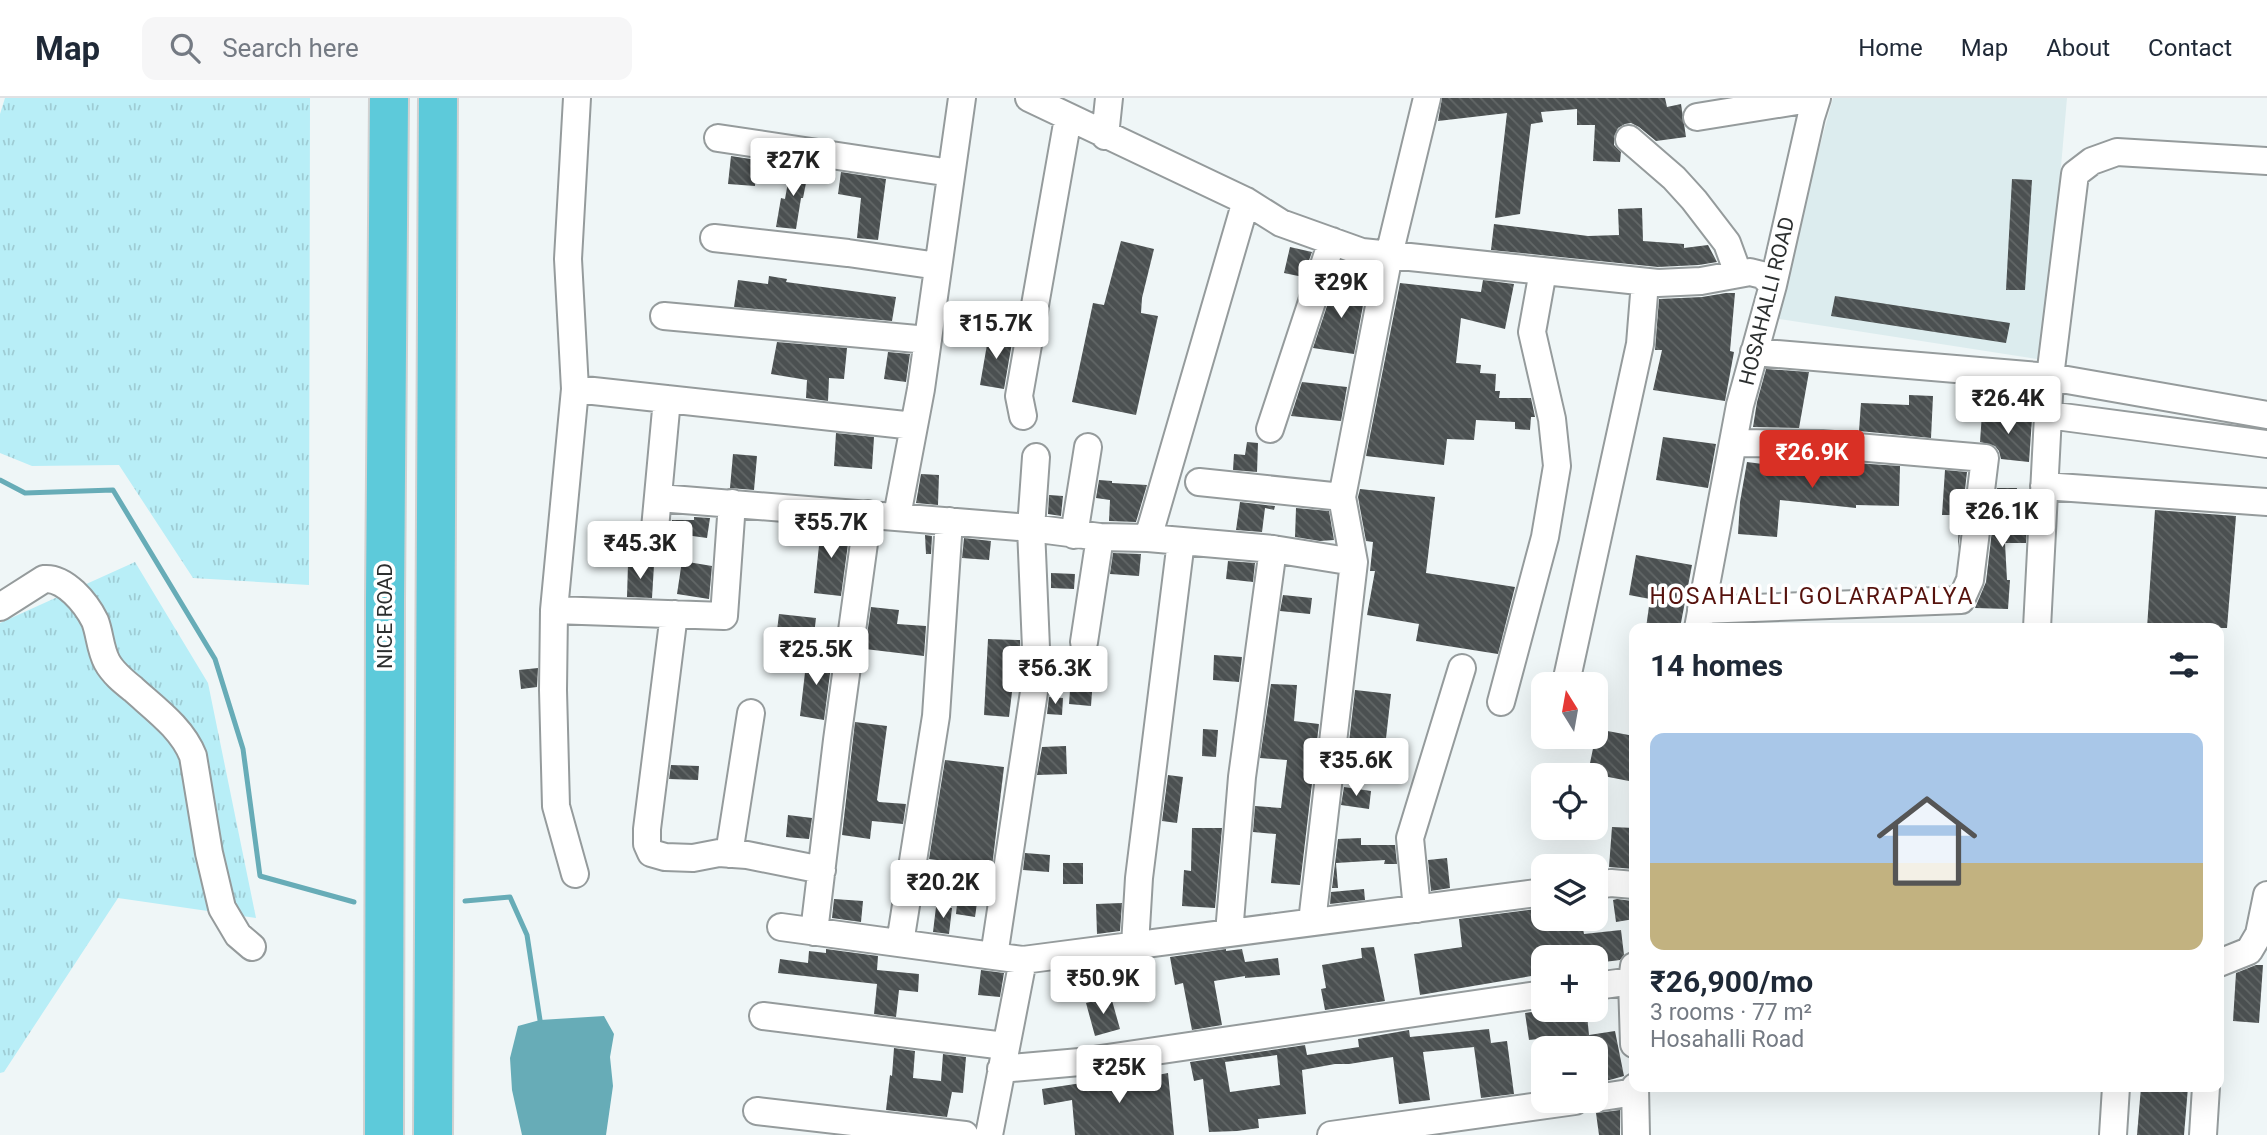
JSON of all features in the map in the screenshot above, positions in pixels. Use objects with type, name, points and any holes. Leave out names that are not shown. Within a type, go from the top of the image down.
[{"type":"highway","name":"NICE ROAD","points":[[384,1135],[389,98]]},
{"type":"highway","points":[[434,1132],[438,98]]},
{"type":"highway","points":[[362,1135],[370,1105],[384,1076]]},
{"type":"street","points":[[575,874],[556,806],[554,610],[575,389],[568,259],[577,98]]},
{"type":"street","points":[[897,516],[928,340],[962,98]]},
{"type":"street","points":[[1029,98],[1246,201],[1281,223],[1362,252],[1657,284],[1701,281],[1750,272],[1762,275],[1773,285]]},
{"type":"street","points":[[1105,136],[1109,98]]},
{"type":"street","points":[[1312,922],[1354,562],[1342,497],[1389,255],[1427,98]]},
{"type":"street","points":[[1697,117],[1816,98]]},
{"type":"street","name":"HOSAHALLI ROAD","points":[[1699,619],[1740,405],[1773,285],[1816,98]]},
{"type":"street","points":[[1023,416],[1019,396],[1068,118]]},
{"type":"street","points":[[718,138],[951,173]]},
{"type":"street","points":[[1629,139],[1674,178],[1694,200],[1727,243],[1738,273]]},
{"type":"street","points":[[2037,623],[2050,377],[2075,174],[2092,161],[2118,152],[2267,161]]},
{"type":"street","points":[[1148,538],[1246,201]]},
{"type":"street","points":[[714,238],[837,251],[938,266]]},
{"type":"street","points":[[1269,429],[1332,241]]},
{"type":"street","points":[[1501,702],[1545,537],[1557,466],[1552,419],[1532,332],[1543,271]]},
{"type":"street","points":[[1568,672],[1640,344],[1645,282]]},
{"type":"street","points":[[664,316],[928,340]]},
{"type":"street","points":[[1755,352],[2050,377],[2267,415]]},
{"type":"street","points":[[575,389],[914,426]]},
{"type":"street","points":[[653,550],[667,399]]},
{"type":"street","points":[[2048,415],[2267,443]]},
{"type":"street","points":[[1699,619],[1961,600],[1970,580],[1984,458],[1822,444],[1733,443]]},
{"type":"street","points":[[1074,535],[1088,447]]},
{"type":"street","points":[[994,956],[1037,673],[1031,528],[1036,457]]},
{"type":"street","points":[[1199,482],[1342,497]]},
{"type":"street","points":[[2044,485],[2267,502]]},
{"type":"street","points":[[659,498],[897,516],[1031,528],[1074,535],[1148,538],[1273,549],[1354,562]]},
{"type":"street","points":[[554,610],[724,616],[732,503]]},
{"type":"street","points":[[814,932],[836,740],[868,514]]},
{"type":"street","points":[[900,943],[936,716],[948,521]]},
{"type":"street","points":[[1084,642],[1100,537]]},
{"type":"street","points":[[1135,945],[1144,836],[1181,541]]},
{"type":"street","points":[[1228,933],[1242,777],[1273,549]]},
{"type":"street","points":[[0,607],[44,579],[52,578],[61,583],[79,597],[95,622],[102,651],[114,673],[170,722],[187,742],[193,756],[209,853],[222,908],[237,934],[252,947]]},
{"type":"street","points":[[674,614],[647,829],[647,844],[651,853],[665,857],[693,858],[719,853],[747,855],[822,870]]},
{"type":"street","points":[[1417,909],[1410,838],[1462,668]]},
{"type":"street","points":[[729,854],[751,713]]},
{"type":"street","points":[[1608,883],[1629,885]]},
{"type":"street","points":[[781,927],[1023,960],[1531,894]]},
{"type":"street","points":[[2224,961],[2249,951],[2259,934],[2267,895]]},
{"type":"street","points":[[989,1135],[1023,960]]},
{"type":"street","points":[[1608,982],[1629,974]]},
{"type":"street","points":[[763,1016],[1003,1058],[1080,1062],[1531,996]]},
{"type":"street","points":[[1608,1096],[1629,1091]]},
{"type":"street","points":[[1635,1092],[1636,1135]]},
{"type":"street","points":[[2113,1135],[2116,1092]]},
{"type":"street","points":[[2203,1135],[2206,1092]]},
{"type":"street","points":[[1331,1135],[1531,1107]]},
{"type":"street","points":[[757,1111],[965,1135]]},
{"type":"shaded area","points":[[1833,98],[2067,98],[2044,360],[1773,318]]},
{"type":"shaded area","points":[[604,1016],[614,1034],[610,1057],[613,1086],[606,1135],[522,1135],[512,1090],[510,1058],[518,1026],[540,1020]]},
{"type":"green space","points":[[5,98],[310,98],[309,585],[193,578],[119,465],[32,466],[0,453],[0,114]]},
{"type":"green space","points":[[135,562],[208,683],[256,918],[118,898],[4,1072],[0,1073],[0,623]]},
{"type":"building","points":[[1442,98],[1665,98],[1667,107],[1681,104],[1686,137],[1656,141],[1639,127],[1631,123],[1625,124],[1618,128],[1614,137],[1614,145],[1621,152],[1620,162],[1593,161],[1595,125],[1577,125],[1577,109],[1541,112],[1543,122],[1531,124],[1520,214],[1495,218],[1507,113],[1438,121]]},
{"type":"building","points":[[731,156],[757,160],[755,186],[728,184]]},
{"type":"building","points":[[791,165],[809,168],[796,229],[776,227],[781,198],[785,199]]},
{"type":"building","points":[[841,172],[886,179],[878,240],[857,238],[861,198],[838,194]]},
{"type":"building","points":[[2012,179],[2032,180],[2025,290],[2006,290]]},
{"type":"building","points":[[1642,208],[1643,241],[1684,244],[1684,248],[1708,245],[1717,262],[1658,267],[1491,250],[1494,224],[1588,236],[1619,235],[1618,209]]},
{"type":"building","points":[[1121,241],[1154,249],[1141,313],[1158,316],[1136,415],[1072,402],[1093,303],[1104,305]]},
{"type":"building","points":[[1290,247],[1312,252],[1303,277],[1284,273]]},
{"type":"building","points":[[769,276],[787,279],[786,282],[896,297],[892,321],[734,307],[738,280],[768,284]]},
{"type":"building","points":[[1483,280],[1514,284],[1505,329],[1461,318],[1456,363],[1481,365],[1480,373],[1496,374],[1495,391],[1500,391],[1499,398],[1531,398],[1535,417],[1531,417],[1530,430],[1515,429],[1515,422],[1476,420],[1474,440],[1447,439],[1444,465],[1366,456],[1400,283],[1481,292]]},
{"type":"building","points":[[1334,285],[1366,289],[1354,354],[1313,348]]},
{"type":"building","points":[[1735,293],[1730,351],[1734,352],[1725,401],[1653,390],[1662,350],[1655,350],[1659,299]]},
{"type":"building","points":[[1835,296],[2010,323],[2006,343],[1831,316]]},
{"type":"building","points":[[989,333],[1013,337],[1004,389],[980,385]]},
{"type":"building","points":[[777,342],[847,348],[844,379],[829,378],[828,401],[806,398],[807,380],[771,374]]},
{"type":"building","points":[[888,352],[910,354],[906,382],[884,379]]},
{"type":"building","points":[[1766,369],[1809,372],[1799,428],[1753,427]]},
{"type":"building","points":[[1302,382],[1347,387],[1341,421],[1291,416]]},
{"type":"building","points":[[1909,395],[1933,396],[1931,438],[1859,431],[1861,403],[1909,405]]},
{"type":"building","points":[[1982,413],[2032,419],[2029,462],[2001,459],[1995,446],[1980,442]]},
{"type":"building","points":[[836,433],[874,437],[872,469],[834,466]]},
{"type":"building","points":[[1663,437],[1716,444],[1708,488],[1656,480]]},
{"type":"building","points":[[1247,442],[1258,443],[1257,472],[1233,470],[1234,454],[1245,455]]},
{"type":"building","points":[[733,454],[757,456],[754,490],[730,488]]},
{"type":"building","points":[[1794,459],[1900,466],[1899,506],[1856,505],[1856,508],[1780,500],[1777,537],[1738,534],[1747,462],[1793,468]]},
{"type":"building","points":[[1945,470],[1967,472],[1958,550],[1959,515],[1942,515]]},
{"type":"building","points":[[921,474],[939,475],[938,505],[916,503]]},
{"type":"building","points":[[1099,480],[1147,485],[1136,522],[1109,521],[1110,500],[1096,498]]},
{"type":"building","points":[[1997,488],[2017,488],[2017,518],[2027,518],[2026,543],[2005,543],[2007,580],[2010,580],[2008,609],[1975,608],[1986,582]]},
{"type":"building","points":[[1360,489],[1435,497],[1426,573],[1515,587],[1498,654],[1416,641],[1419,624],[1367,615],[1375,571],[1370,571],[1373,542],[1366,541],[1358,497]]},
{"type":"building","points":[[1049,495],[1063,496],[1061,516],[1048,514]]},
{"type":"building","points":[[1240,502],[1275,506],[1274,510],[1265,508],[1262,532],[1236,530]]},
{"type":"building","points":[[1296,508],[1329,511],[1334,540],[1295,537]]},
{"type":"building","points":[[2155,510],[2236,516],[2227,628],[2224,628],[2224,623],[2147,623]]},
{"type":"building","points":[[694,517],[710,518],[707,538],[671,533],[672,520],[694,520]]},
{"type":"building","points":[[815,526],[850,529],[841,596],[814,593],[820,536],[814,536]]},
{"type":"building","points":[[925,535],[932,536],[931,554],[926,554]]},
{"type":"building","points":[[964,538],[991,541],[989,560],[962,558]]},
{"type":"building","points":[[1113,553],[1141,554],[1139,576],[1110,574]]},
{"type":"building","points":[[1636,555],[1692,565],[1681,623],[1647,623],[1650,599],[1629,595]]},
{"type":"building","points":[[682,561],[712,566],[709,599],[677,594]]},
{"type":"building","points":[[1228,561],[1255,563],[1253,582],[1226,579]]},
{"type":"building","points":[[628,564],[654,565],[652,598],[627,597]]},
{"type":"building","points":[[1051,573],[1075,574],[1074,589],[1051,588]]},
{"type":"building","points":[[1283,595],[1312,598],[1310,614],[1280,611]]},
{"type":"building","points":[[871,607],[899,610],[897,624],[926,626],[924,656],[865,649]]},
{"type":"building","points":[[779,614],[816,618],[813,643],[776,639]]},
{"type":"building","points":[[988,639],[1020,640],[1021,667],[1015,667],[1009,717],[984,715]]},
{"type":"building","points":[[807,655],[832,658],[824,720],[800,716]]},
{"type":"building","points":[[1214,655],[1242,657],[1239,682],[1213,680]]},
{"type":"building","points":[[538,668],[537,687],[521,689],[519,670]]},
{"type":"building","points":[[1271,684],[1297,685],[1294,721],[1319,724],[1300,885],[1271,883],[1276,834],[1253,832],[1255,806],[1281,808],[1287,760],[1260,758]]},
{"type":"building","points":[[1070,690],[1092,692],[1091,706],[1069,704]]},
{"type":"building","points":[[1355,690],[1391,694],[1385,747],[1349,742]]},
{"type":"building","points":[[1049,697],[1063,698],[1062,715],[1047,714]]},
{"type":"building","points":[[855,722],[887,726],[877,800],[906,804],[903,824],[872,821],[870,839],[842,835]]},
{"type":"building","points":[[1203,729],[1218,730],[1216,757],[1202,756]]},
{"type":"building","points":[[1608,731],[1629,735],[1629,781],[1608,777],[1608,763],[1590,763],[1593,749],[1608,749]]},
{"type":"building","points":[[1066,746],[1067,774],[1037,775],[1042,747]]},
{"type":"building","points":[[945,760],[1004,767],[992,867],[929,859]]},
{"type":"building","points":[[671,765],[699,766],[698,780],[669,779]]},
{"type":"building","points":[[1168,775],[1183,777],[1177,823],[1162,821]]},
{"type":"building","points":[[1344,787],[1371,791],[1369,809],[1341,805]]},
{"type":"building","points":[[788,815],[812,818],[809,839],[786,837]]},
{"type":"building","points":[[1612,827],[1629,828],[1629,869],[1609,867]]},
{"type":"building","points":[[1192,828],[1222,828],[1215,908],[1182,906],[1184,870],[1191,871]]},
{"type":"building","points":[[1361,838],[1361,845],[1395,845],[1397,864],[1384,864],[1385,860],[1336,863],[1338,888],[1332,888],[1338,839]]},
{"type":"building","points":[[1025,853],[1050,855],[1049,872],[1023,870]]},
{"type":"building","points":[[1447,858],[1450,888],[1431,891],[1428,860]]},
{"type":"building","points":[[1063,863],[1083,863],[1083,884],[1063,884]]},
{"type":"building","points":[[1364,889],[1365,900],[1330,904],[1331,892]]},
{"type":"building","points":[[958,894],[978,896],[975,917],[956,914]]},
{"type":"building","points":[[834,899],[863,901],[861,922],[832,918]]},
{"type":"building","points":[[1613,900],[1629,901],[1629,920],[1616,922]]},
{"type":"building","points":[[1122,903],[1120,931],[1097,934],[1096,904]]},
{"type":"building","points":[[936,907],[952,908],[949,934],[933,932]]},
{"type":"building","points":[[1531,910],[1531,931],[1583,931],[1584,934],[1621,930],[1624,955],[1620,960],[1608,962],[1608,945],[1531,945],[1531,976],[1420,995],[1414,954],[1462,947],[1459,919]]},
{"type":"building","points":[[1374,947],[1385,1001],[1325,1010],[1321,989],[1326,988],[1322,965],[1362,958],[1361,948]]},
{"type":"building","points":[[826,949],[878,956],[877,970],[919,974],[918,992],[899,990],[896,1017],[874,1014],[877,984],[778,973],[780,959],[808,963],[809,951],[826,953]]},
{"type":"building","points":[[1242,949],[1245,962],[1278,958],[1280,975],[1245,976],[1214,981],[1222,1025],[1192,1030],[1183,983],[1175,985],[1170,957]]},
{"type":"building","points":[[2263,965],[2259,1023],[2233,1021],[2236,973]]},
{"type":"building","points":[[1078,969],[1079,978],[1059,981],[1057,971]]},
{"type":"building","points":[[981,970],[1004,973],[1000,997],[978,995]]},
{"type":"building","points":[[1111,997],[1120,1029],[1095,1036],[1086,1003]]},
{"type":"building","points":[[1531,1012],[1531,1022],[1588,1022],[1589,1035],[1615,1031],[1624,1076],[1608,1080],[1608,1036],[1531,1036],[1529,1040],[1525,1013]]},
{"type":"building","points":[[1489,1029],[1491,1043],[1507,1041],[1514,1094],[1481,1098],[1474,1047],[1423,1052],[1430,1100],[1399,1104],[1393,1057],[1335,1064],[1302,1070],[1306,1114],[1258,1119],[1259,1128],[1209,1132],[1203,1079],[1194,1081],[1190,1062],[1305,1045],[1307,1055],[1359,1047],[1358,1039],[1409,1030],[1410,1037]],"holes":[[[1277,1055],[1280,1085],[1230,1092],[1225,1062]]]},
{"type":"building","points":[[894,1048],[915,1051],[913,1078],[941,1081],[943,1054],[966,1057],[963,1093],[952,1092],[947,1117],[886,1110]]},
{"type":"building","points":[[1150,1068],[1152,1076],[1168,1073],[1174,1135],[1075,1135],[1072,1100],[1044,1105],[1042,1089],[1115,1078],[1115,1073]]},
{"type":"building","points":[[2141,1092],[2188,1092],[2184,1135],[2137,1135]]},
{"type":"building","points":[[1620,1110],[1620,1135],[1599,1135],[1596,1113]]},
{"type":"waterway","points":[[0,480],[25,493],[113,490],[215,659],[243,749],[260,876],[354,902]]},
{"type":"waterway","points":[[465,901],[510,897],[527,935],[540,1020]]},
{"type":"district","name":"HOSAHALLI GOLARAPALYA","points":[[1812,596]]}]
